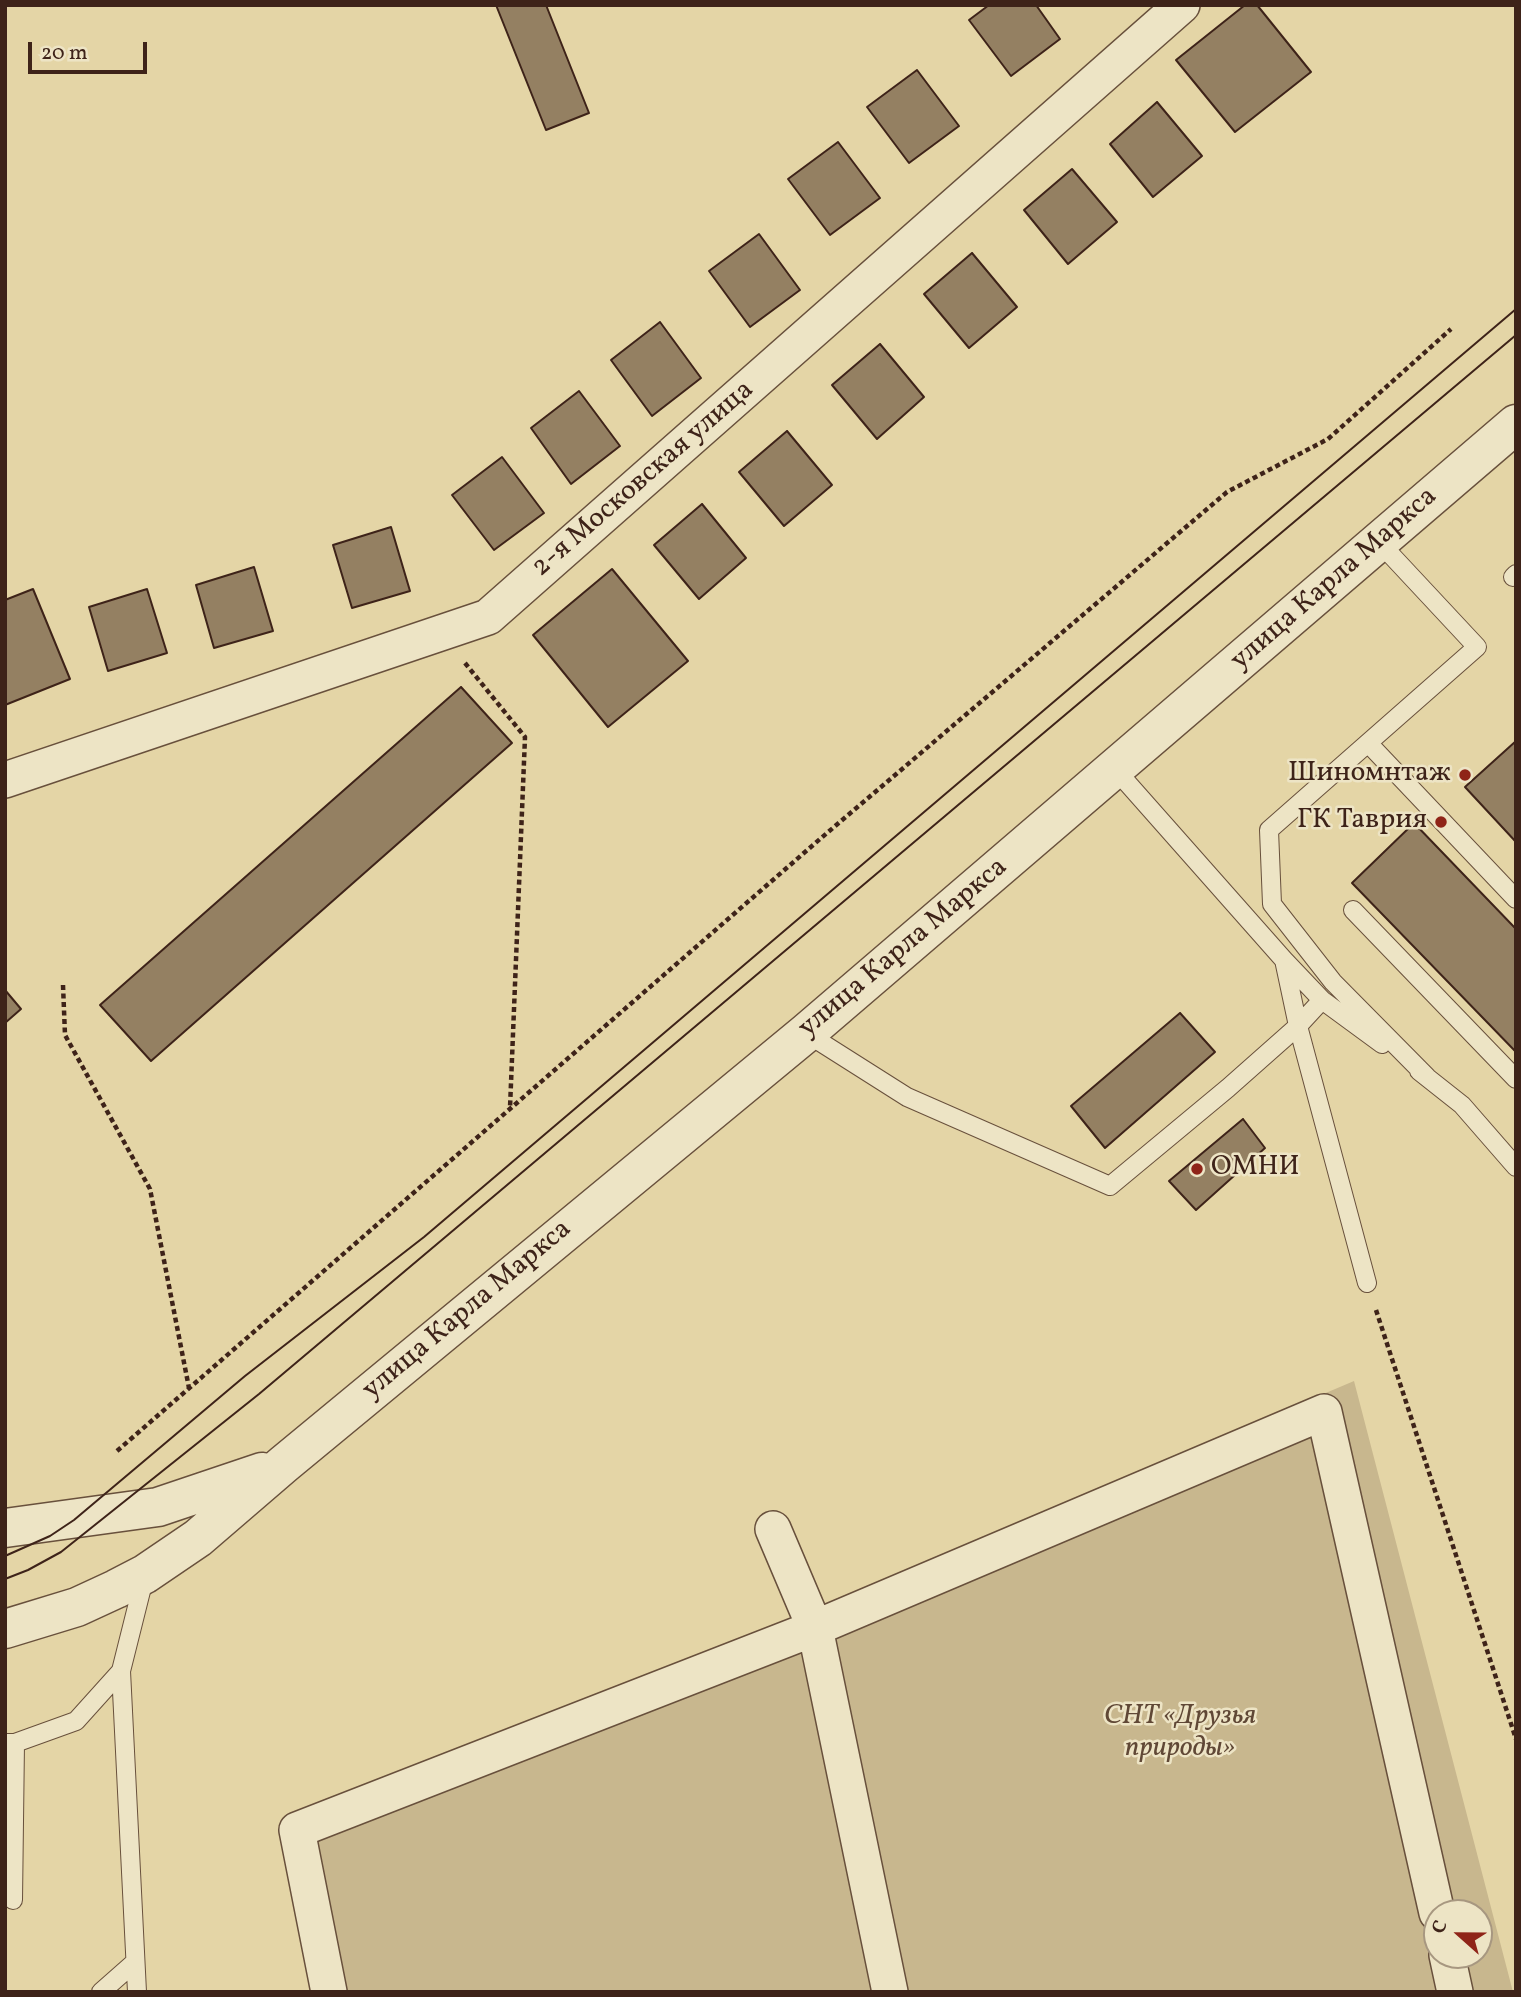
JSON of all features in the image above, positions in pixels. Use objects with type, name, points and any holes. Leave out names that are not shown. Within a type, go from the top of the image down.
[{"type":"street","name":"2-я Московская улица","points":[[5,780],[488,617],[1182,5]]},
{"type":"street","name":"улица Карла Маркса","points":[[5,1629],[77,1607],[145,1574],[198,1538],[806,1033],[1516,424]]},
{"type":"street","points":[[329,1992],[297,1830],[815,1628],[1324,1412],[1434,1899]]},
{"type":"street","name":"улица Карла Маркса","points":[[5,1528],[159,1507],[284,1464]]},
{"type":"street","points":[[773,1529],[815,1628],[890,1992]]},
{"type":"street","points":[[1450,1969],[1455,1992]]},
{"type":"lane","points":[[1378,542],[1477,647],[1269,831],[1272,904],[1333,982],[1427,1077]]},
{"type":"lane","points":[[1368,743],[1516,899]]},
{"type":"lane","points":[[1115,769],[1322,1000],[1462,1105],[1516,1167]]},
{"type":"lane","points":[[1353,910],[1516,1079]]},
{"type":"lane","points":[[1284,960],[1298,1026],[1367,1283]]},
{"type":"lane","points":[[806,1033],[907,1097],[1110,1186],[1228,1088],[1298,1026],[1322,1000]]},
{"type":"lane","points":[[137,1992],[121,1671],[145,1574]]},
{"type":"lane","points":[[13,1900],[10,1743],[76,1721],[121,1671]]},
{"type":"lane","points":[[101,1992],[135,1962]]},
{"type":"path","points":[[117,1451],[820,839],[1227,492],[1328,439],[1451,329]]},
{"type":"path","points":[[461,658],[526,737],[510,1109]]},
{"type":"path","points":[[63,985],[65,1035],[150,1189],[189,1389]]},
{"type":"path","points":[[1367,1283],[1516,1739]]},
{"type":"green space","name":"СНТ «Друзья природы»","points":[[1354,1381],[1489,1899],[1423,1899],[1423,1969],[1493,1969],[1493,1915],[1513,1992],[322,1992],[297,1830]]},
{"type":"building","points":[[496,5],[546,5],[589,113],[546,130]]},
{"type":"building","points":[[989,5],[1036,5],[1060,39],[1011,76],[969,20]]},
{"type":"building","points":[[1245,5],[1257,5],[1311,72],[1235,132],[1176,60]]},
{"type":"building","points":[[917,70],[959,126],[909,163],[867,107]]},
{"type":"building","points":[[1157,102],[1202,156],[1153,197],[1110,144]]},
{"type":"building","points":[[838,142],[880,198],[830,235],[788,179]]},
{"type":"building","points":[[1072,169],[1117,222],[1068,264],[1024,210]]},
{"type":"building","points":[[759,234],[800,290],[750,327],[709,271]]},
{"type":"building","points":[[972,253],[1017,307],[969,348],[924,294]]},
{"type":"building","points":[[660,322],[701,378],[652,416],[611,360]]},
{"type":"building","points":[[880,344],[924,397],[877,439],[832,385]]},
{"type":"building","points":[[579,391],[620,446],[571,484],[531,428]]},
{"type":"building","points":[[787,431],[832,485],[784,526],[739,472]]},
{"type":"building","points":[[502,457],[544,513],[494,550],[452,495]]},
{"type":"building","points":[[702,504],[746,558],[699,599],[654,545]]},
{"type":"building","points":[[391,527],[410,591],[352,608],[333,545]]},
{"type":"building","points":[[254,567],[273,631],[214,648],[196,585]]},
{"type":"building","points":[[612,569],[688,661],[608,727],[533,635]]},
{"type":"building","points":[[33,589],[70,679],[5,705],[5,600]]},
{"type":"building","points":[[147,589],[167,653],[108,671],[89,607]]},
{"type":"building","points":[[461,687],[512,743],[151,1061],[100,1005]]},
{"type":"building","points":[[1516,741],[1516,842],[1465,787]]},
{"type":"building","points":[[1414,823],[1516,929],[1516,1052],[1352,883]]},
{"type":"building","points":[[5,990],[21,1009],[5,1023]]},
{"type":"building","points":[[1180,1013],[1215,1052],[1105,1148],[1071,1106]]},
{"type":"building","points":[[1243,1119],[1265,1148],[1196,1210],[1169,1181]]},
{"type":"tram line","points":[[5,1556],[50,1536],[74,1520],[245,1376],[424,1237],[1516,309]]},
{"type":"tram line","points":[[5,1579],[61,1552],[259,1394],[1516,335]]},
{"type":"place","name":"Шиномнтаж","points":[[1465,775]]},
{"type":"place","name":"ГК Таврия","points":[[1441,822]]},
{"type":"place","name":"ОМНИ","points":[[1197,1169]]}]
